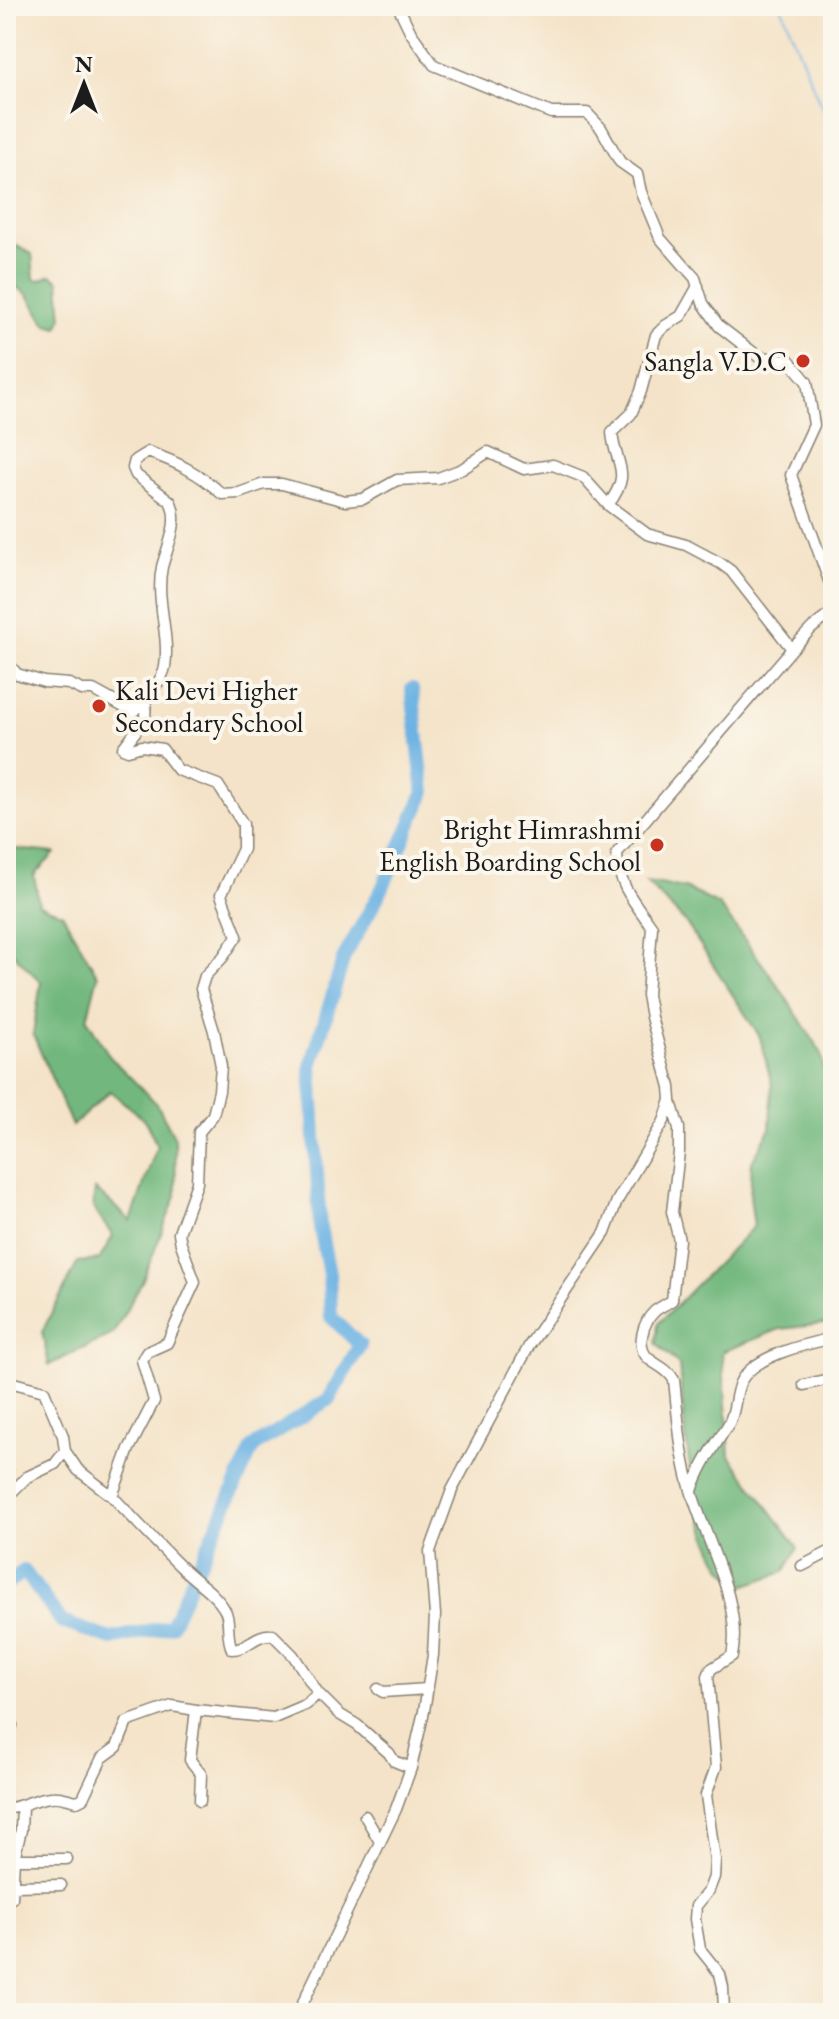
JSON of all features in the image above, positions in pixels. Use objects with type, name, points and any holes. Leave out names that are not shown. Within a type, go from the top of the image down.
[{"type":"street","points":[[398,6],[411,33],[434,65],[551,113],[587,113],[595,119],[620,162],[640,179],[641,192],[660,238],[695,278],[703,303],[719,326],[759,357],[789,360],[807,382],[814,425],[791,475],[833,592]]},
{"type":"street","points":[[608,505],[616,495],[621,463],[612,432],[631,414],[641,391],[656,335],[681,316],[698,286]]},
{"type":"street","points":[[6,661],[17,674],[93,690],[133,712],[165,670],[166,635],[160,589],[162,568],[172,538],[173,507],[170,501],[136,475],[133,468],[135,460],[148,452],[199,474],[222,494],[239,493],[264,484],[282,484],[345,501],[363,499],[397,480],[438,478],[462,469],[488,452],[524,469],[553,465],[583,477],[608,505],[647,534],[686,545],[731,571],[792,649]]},
{"type":"street","points":[[690,2013],[695,2010],[722,2013],[720,1974],[700,1949],[695,1919],[696,1906],[709,1890],[714,1877],[715,1860],[706,1795],[716,1767],[708,1676],[711,1669],[732,1656],[731,1610],[723,1576],[691,1492],[682,1454],[674,1380],[670,1373],[644,1355],[641,1346],[642,1334],[654,1312],[672,1300],[679,1240],[672,1212],[679,1128],[647,995],[652,927],[626,892],[617,871],[617,853],[792,649],[833,612]]},
{"type":"street","points":[[112,1496],[129,1449],[154,1401],[142,1360],[147,1352],[167,1343],[195,1282],[179,1233],[197,1183],[199,1132],[213,1115],[221,1066],[201,989],[205,976],[237,936],[221,895],[243,849],[245,836],[243,824],[218,785],[178,770],[162,749],[142,746],[128,750],[123,748],[145,719],[146,697]]},
{"type":"street","points":[[298,2013],[396,1809],[411,1768],[427,1689],[435,1615],[430,1551],[452,1490],[529,1346],[605,1233],[617,1201],[664,1121],[671,1100]]},
{"type":"street","points":[[691,1492],[703,1463],[729,1423],[736,1396],[748,1370],[777,1355],[833,1338]]},
{"type":"street","points":[[804,1385],[833,1378]]},
{"type":"street","points":[[6,1381],[44,1391],[63,1436],[65,1451],[78,1470],[112,1496],[184,1570],[212,1593],[228,1617],[227,1635],[232,1649],[245,1646],[257,1636],[273,1635],[293,1655],[318,1693],[339,1714],[357,1725],[394,1761],[411,1768]]},
{"type":"street","points":[[6,1498],[27,1477],[55,1464],[65,1451]]},
{"type":"street","points":[[802,1566],[833,1550]]},
{"type":"street","points":[[378,1689],[383,1692],[427,1689]]},
{"type":"street","points":[[6,1809],[22,1807],[48,1797],[61,1796],[77,1801],[83,1798],[102,1758],[117,1747],[127,1722],[172,1706],[274,1718],[307,1704],[318,1693]]},
{"type":"street","points":[[196,1710],[190,1760],[201,1774],[200,1801]]},
{"type":"street","points":[[6,1718],[12,1725],[6,1742]]},
{"type":"street","points":[[22,1807],[12,1892],[61,1885]]},
{"type":"street","points":[[365,1816],[379,1840]]},
{"type":"street","points":[[14,1859],[67,1859]]},
{"type":"green space","points":[[9,221],[7,241],[32,254],[34,279],[51,275],[59,281],[62,319],[58,327],[46,324],[27,294],[6,280],[6,222]]},
{"type":"green space","points":[[6,848],[55,853],[34,875],[39,905],[62,913],[98,976],[87,1019],[110,1057],[157,1104],[175,1138],[176,1196],[142,1282],[113,1334],[49,1365],[42,1332],[78,1262],[99,1260],[113,1236],[93,1208],[95,1189],[131,1221],[157,1146],[146,1121],[110,1091],[72,1126],[33,1034],[41,982],[6,946]]},
{"type":"green space","points":[[646,882],[685,888],[719,905],[777,984],[821,1052],[829,1097],[833,1323],[780,1329],[722,1352],[730,1456],[798,1548],[784,1572],[743,1586],[721,1565],[701,1519],[686,1441],[679,1365],[656,1343],[658,1324],[754,1226],[750,1197],[752,1162],[770,1129],[772,1085],[760,1037],[686,923]]},
{"type":"waterway","points":[[781,6],[820,104],[833,122]]},
{"type":"waterway","points":[[6,1584],[24,1571],[62,1622],[111,1639],[171,1626],[253,1447],[329,1399],[360,1345],[331,1317],[329,1274],[320,1227],[311,1066],[344,957],[382,889],[424,793],[412,689]]},
{"type":"place","name":"Sangla V.D.C","points":[[803,361]]},
{"type":"place","name":"Kali Devi Higher Secondary School","points":[[99,706]]},
{"type":"place","name":"Bright Himrashmi English Boarding School","points":[[657,845]]}]
